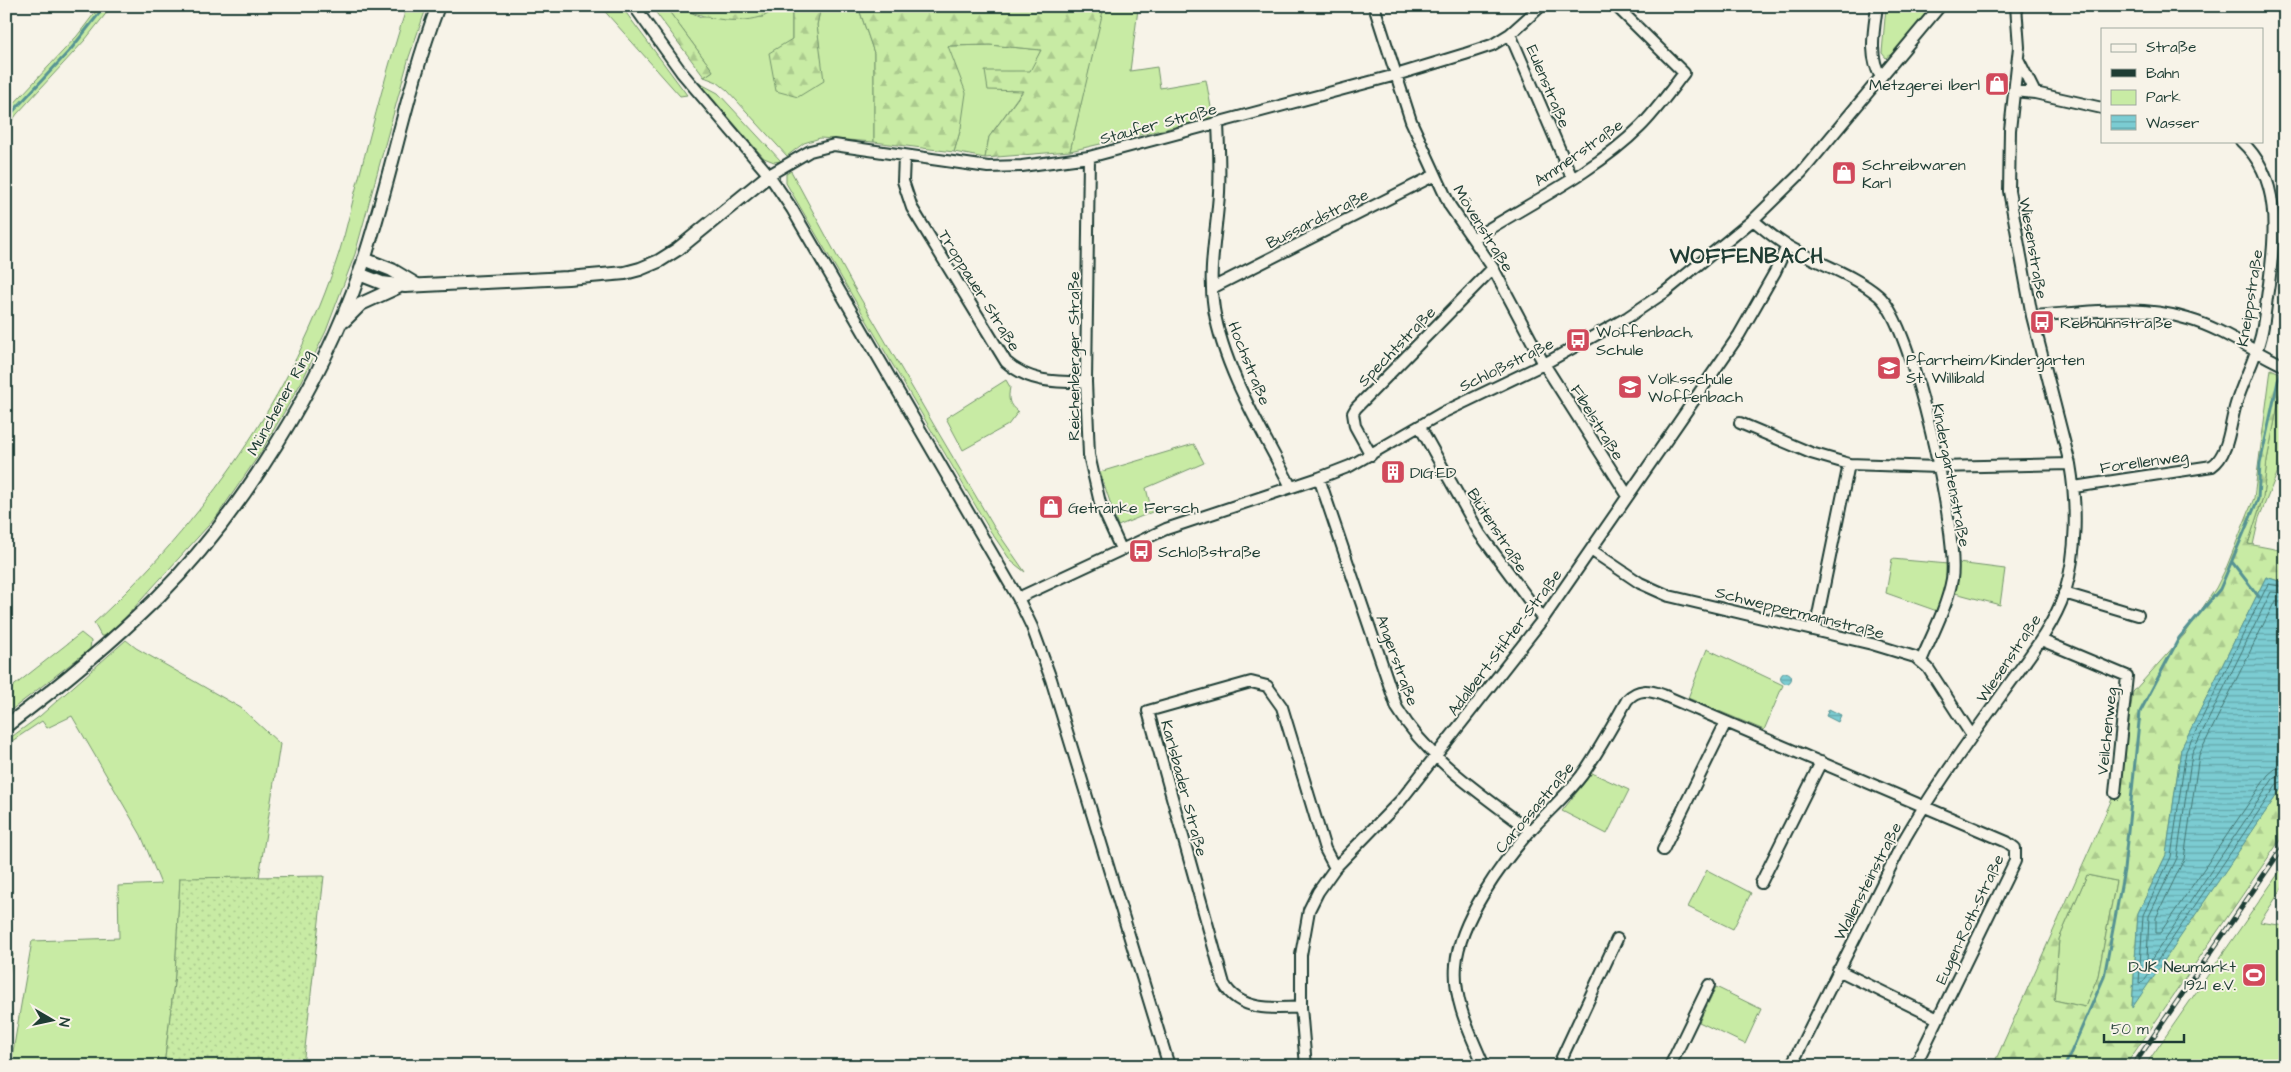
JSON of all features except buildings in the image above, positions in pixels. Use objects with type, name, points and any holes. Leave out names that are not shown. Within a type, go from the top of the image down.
[{"type":"main road","name":"Münchener Ring","points":[[6,726],[79,669],[159,595],[234,507],[275,445],[332,338],[359,274],[438,6]]},
{"type":"main road","points":[[359,274],[399,286],[568,278],[625,273],[640,269],[665,258],[770,176]]},
{"type":"main road","points":[[364,259],[392,270],[417,285]]},
{"type":"main road","points":[[332,338],[361,304],[399,286]]},
{"type":"street","points":[[634,6],[688,80],[770,176],[806,231],[1018,598],[1032,627],[1051,679],[1169,1066]]},
{"type":"street","name":"Mövenstraße","points":[[1374,6],[1411,121],[1435,175],[1450,206],[1493,268],[1544,364]]},
{"type":"street","name":"Staufer Straße","points":[[770,176],[802,154],[828,146],[851,146],[904,156],[998,167],[1089,158],[1396,75],[1492,45],[1510,34],[1541,6]]},
{"type":"street","name":"Ammerstraße","points":[[1474,238],[1572,178],[1616,147],[1640,128],[1684,73],[1616,6]]},
{"type":"street","points":[[1877,6],[1873,51],[1874,60],[1881,77]]},
{"type":"street","name":"Schloßstraße","points":[[1018,598],[1166,529],[1320,478],[1372,455],[1442,413],[1544,364],[1592,338],[1657,297],[1753,220],[1801,173],[1940,6]]},
{"type":"street","name":"Wiesenstraße","points":[[1923,807],[2041,640],[2064,593],[2073,540],[2074,487],[2070,464],[2032,316],[2009,191],[2013,91],[2018,59],[2016,6]]},
{"type":"street","name":"Eulenstraße","points":[[1510,34],[1572,178]]},
{"type":"street","points":[[2018,59],[2035,93]]},
{"type":"street","points":[[2013,91],[2035,93],[2101,108]]},
{"type":"street","name":"Hochstraße","points":[[1218,123],[1219,187],[1211,266],[1213,308],[1225,351],[1290,487]]},
{"type":"street","name":"Kneippstraße","points":[[2218,462],[2224,451],[2236,403],[2256,352],[2266,302],[2275,217],[2273,201],[2262,170],[2252,153],[2242,142]]},
{"type":"street","name":"Troppauer Straße","points":[[904,156],[903,181],[912,208],[1006,362],[1018,372],[1032,378],[1054,382],[1086,382]]},
{"type":"street","name":"Reichenberger Straße","points":[[1089,158],[1087,426],[1092,476],[1100,502],[1120,549]]},
{"type":"street","name":"Bussardstraße","points":[[1212,288],[1435,175]]},
{"type":"street","name":"Kindergartenstraße","points":[[1753,220],[1787,246],[1867,288],[1880,297],[1891,311],[1910,357],[1938,467],[1950,525],[1954,556],[1952,580],[1944,607],[1921,661]]},
{"type":"street","name":"Adalbert-Stifter-Straße","points":[[1306,1066],[1301,1007],[1301,954],[1306,922],[1313,900],[1335,868],[1401,800],[1543,619],[1739,335],[1775,272],[1787,246]]},
{"type":"street","name":"Spechtstraße","points":[[1372,455],[1355,426],[1353,413],[1356,408],[1493,268]]},
{"type":"street","points":[[2032,316],[2128,311],[2172,315],[2213,328],[2280,364]]},
{"type":"street","name":"Fibelstraße","points":[[1544,364],[1628,496]]},
{"type":"street","points":[[1740,423],[1811,453],[1848,464],[1938,467],[2070,464]]},
{"type":"street","name":"Blütenstraße","points":[[1420,427],[1480,534],[1543,619]]},
{"type":"street","name":"Forellenweg","points":[[2074,487],[2126,478],[2193,470],[2218,462]]},
{"type":"street","points":[[1815,630],[1848,464]]},
{"type":"street","name":"Angerstraße","points":[[1320,478],[1392,696],[1406,723],[1435,757],[1530,831]]},
{"type":"street","name":"Schweppermannstraße","points":[[1591,550],[1656,591],[1908,654],[1921,661]]},
{"type":"street","points":[[2064,593],[2138,616]]},
{"type":"street","name":"Veilchenweg","points":[[2041,640],[2127,676],[2115,793]]},
{"type":"street","points":[[1921,661],[1972,736]]},
{"type":"street","name":"Karlsbader Straße","points":[[1301,1007],[1272,1008],[1250,1005],[1231,994],[1224,984],[1148,711],[1251,682],[1267,686],[1282,707],[1325,849],[1335,868]]},
{"type":"street","name":"Carossastraße","points":[[1484,1066],[1459,1006],[1456,978],[1457,955],[1462,933],[1475,909],[1530,831],[1583,774],[1633,694],[1642,690],[1654,692],[1923,807]]},
{"type":"street","points":[[1663,850],[1726,722]]},
{"type":"street","points":[[1761,882],[1820,762]]},
{"type":"street","name":"Wallensteinstraße","points":[[1791,1066],[1890,866],[1923,807]]},
{"type":"street","name":"Eugen-Roth-Straße","points":[[1915,1066],[2016,855],[2012,845],[1923,807]]},
{"type":"street","points":[[1558,1066],[1617,939]]},
{"type":"street","points":[[1838,970],[1938,1019]]},
{"type":"street","points":[[1670,1066],[1709,985]]},
{"type":"green space","points":[[100,6],[112,6],[85,40],[17,114],[6,129],[8,110],[77,36]]},
{"type":"green space","points":[[407,6],[427,6],[409,57],[355,254],[326,331],[302,381],[261,452],[217,516],[123,620],[107,636],[101,636],[94,623],[172,543],[207,500],[240,454],[270,407],[297,357],[320,306],[345,234],[356,186]]},
{"type":"green space","points":[[600,6],[621,6],[687,95],[680,96]]},
{"type":"green space","points":[[651,6],[665,6],[713,71],[704,77]]},
{"type":"green space","points":[[665,6],[677,6],[701,17],[763,17],[778,6],[792,6],[792,39],[823,81],[817,25],[821,6],[858,6],[874,53],[874,142],[820,138],[804,143],[787,156],[727,90],[717,82],[704,77],[713,71]]},
{"type":"green space","points":[[677,6],[778,6],[763,16],[729,20],[708,17]]},
{"type":"green space","points":[[792,6],[821,6],[817,25],[824,81],[798,97],[776,91],[769,53],[792,39]]},
{"type":"green space","points":[[858,6],[1066,6],[1103,11],[1070,151],[985,158],[989,137],[1023,91],[988,90],[985,71],[1030,71],[1041,50],[990,45],[948,46],[966,93],[961,128],[954,152],[874,142],[874,53]]},
{"type":"green space","points":[[1066,6],[1171,6],[1138,9],[1130,71],[1157,67],[1160,88],[1206,80],[1213,118],[1070,151],[1102,11]]},
{"type":"green space","points":[[1886,6],[1935,6],[1898,49],[1886,58],[1882,53]]},
{"type":"green space","points":[[990,45],[1041,50],[1023,90],[989,137],[985,158],[954,152],[961,128],[948,46]]},
{"type":"green space","points":[[699,83],[718,93],[781,161],[774,162],[764,158]]},
{"type":"green space","points":[[791,171],[851,282],[938,432],[994,527],[1025,572],[1011,561],[991,532],[786,183],[786,174]]},
{"type":"green space","points":[[2271,369],[2284,375],[2267,460],[2263,497],[2248,544],[2285,551],[2285,583],[2266,577],[2181,749],[2166,855],[2138,913],[2132,1007],[2285,783],[2285,833],[2125,1066],[1993,1066],[2120,781],[2133,692],[2185,634],[2216,588],[2227,566],[2254,498]],"holes":[[[2087,875],[2116,881],[2098,976],[2085,1007],[2054,1000],[2059,939]]]},
{"type":"green space","points":[[2284,375],[2285,454],[2259,518],[2253,545],[2248,544],[2263,497],[2267,460]]},
{"type":"green space","points":[[1006,380],[1010,387],[1009,401],[1018,412],[1008,425],[963,450],[946,418]]},
{"type":"green space","points":[[1194,444],[1204,463],[1146,488],[1152,512],[1118,526],[1100,472]]},
{"type":"green space","points":[[1892,559],[1948,564],[1945,587],[1937,611],[1886,593]]},
{"type":"green space","points":[[1958,563],[2005,569],[2000,605],[1955,593]]},
{"type":"green space","points":[[81,633],[91,641],[90,649],[6,714],[6,692]]},
{"type":"green space","points":[[126,640],[136,648],[241,708],[280,744],[259,877],[180,879],[175,975],[164,1066],[22,1066],[11,1063],[32,941],[119,938],[118,886],[161,884],[141,835],[72,716],[47,728],[42,721],[6,745],[6,741],[40,716]]},
{"type":"green space","points":[[1707,649],[1783,685],[1764,730],[1688,698]]},
{"type":"green space","points":[[1592,773],[1629,790],[1607,834],[1562,811]]},
{"type":"green space","name":"DJK Neumarkt 1921 e.V.","points":[[2285,864],[2285,884],[2260,922],[2285,926],[2285,1066],[2145,1066]]},
{"type":"green space","points":[[1707,870],[1751,893],[1733,929],[1688,907]]},
{"type":"green space","points":[[2087,875],[2116,881],[2098,976],[2085,1007],[2054,1000],[2059,939]]},
{"type":"green space","points":[[324,876],[303,1066],[164,1066],[175,975],[180,878]]},
{"type":"green space","points":[[13,954],[6,985],[6,955]]},
{"type":"green space","points":[[1716,987],[1761,1009],[1745,1044],[1699,1022]]},
{"type":"water","points":[[2266,577],[2285,583],[2285,783],[2132,1008],[2138,913],[2166,855],[2181,749]]},
{"type":"water","points":[[1784,673],[1788,673],[1791,678],[1790,682],[1784,683],[1781,680],[1781,676]]},
{"type":"water","points":[[1829,709],[1841,715],[1838,722],[1826,716]]},
{"type":"waterway","points":[[6,119],[71,49],[105,6]]},
{"type":"waterway","points":[[2065,1066],[2104,977],[2124,870],[2140,712],[2179,638],[2220,589],[2258,499],[2260,464],[2278,381],[2283,368]]},
{"type":"waterway","points":[[2232,562],[2259,597]]},
{"type":"railway","points":[[2133,1066],[2285,844]]},
{"type":"place","name":"Metzgerei Iberl","points":[[1997,84]]},
{"type":"place","name":"Schreibwaren Karl","points":[[1844,173]]},
{"type":"place","name":"Rebhuhnstraße","points":[[2042,322]]},
{"type":"place","name":"Woffenbach, Schule","points":[[1578,340]]},
{"type":"place","name":"Pfarrheim/Kindergarten St. Willibald","points":[[1889,368]]},
{"type":"place","name":"Volksschule Woffenbach","points":[[1630,387]]},
{"type":"place","name":"DIG:ED","points":[[1393,472]]},
{"type":"place","name":"Getränke Fersch","points":[[1051,507]]},
{"type":"place","name":"Schloßstraße","points":[[1141,551]]},
{"type":"place","name":"DJK Neumarkt 1921 e.V.","points":[[2254,975]]},
{"type":"district","name":"WOFFENBACH","points":[[1747,256]]}]
